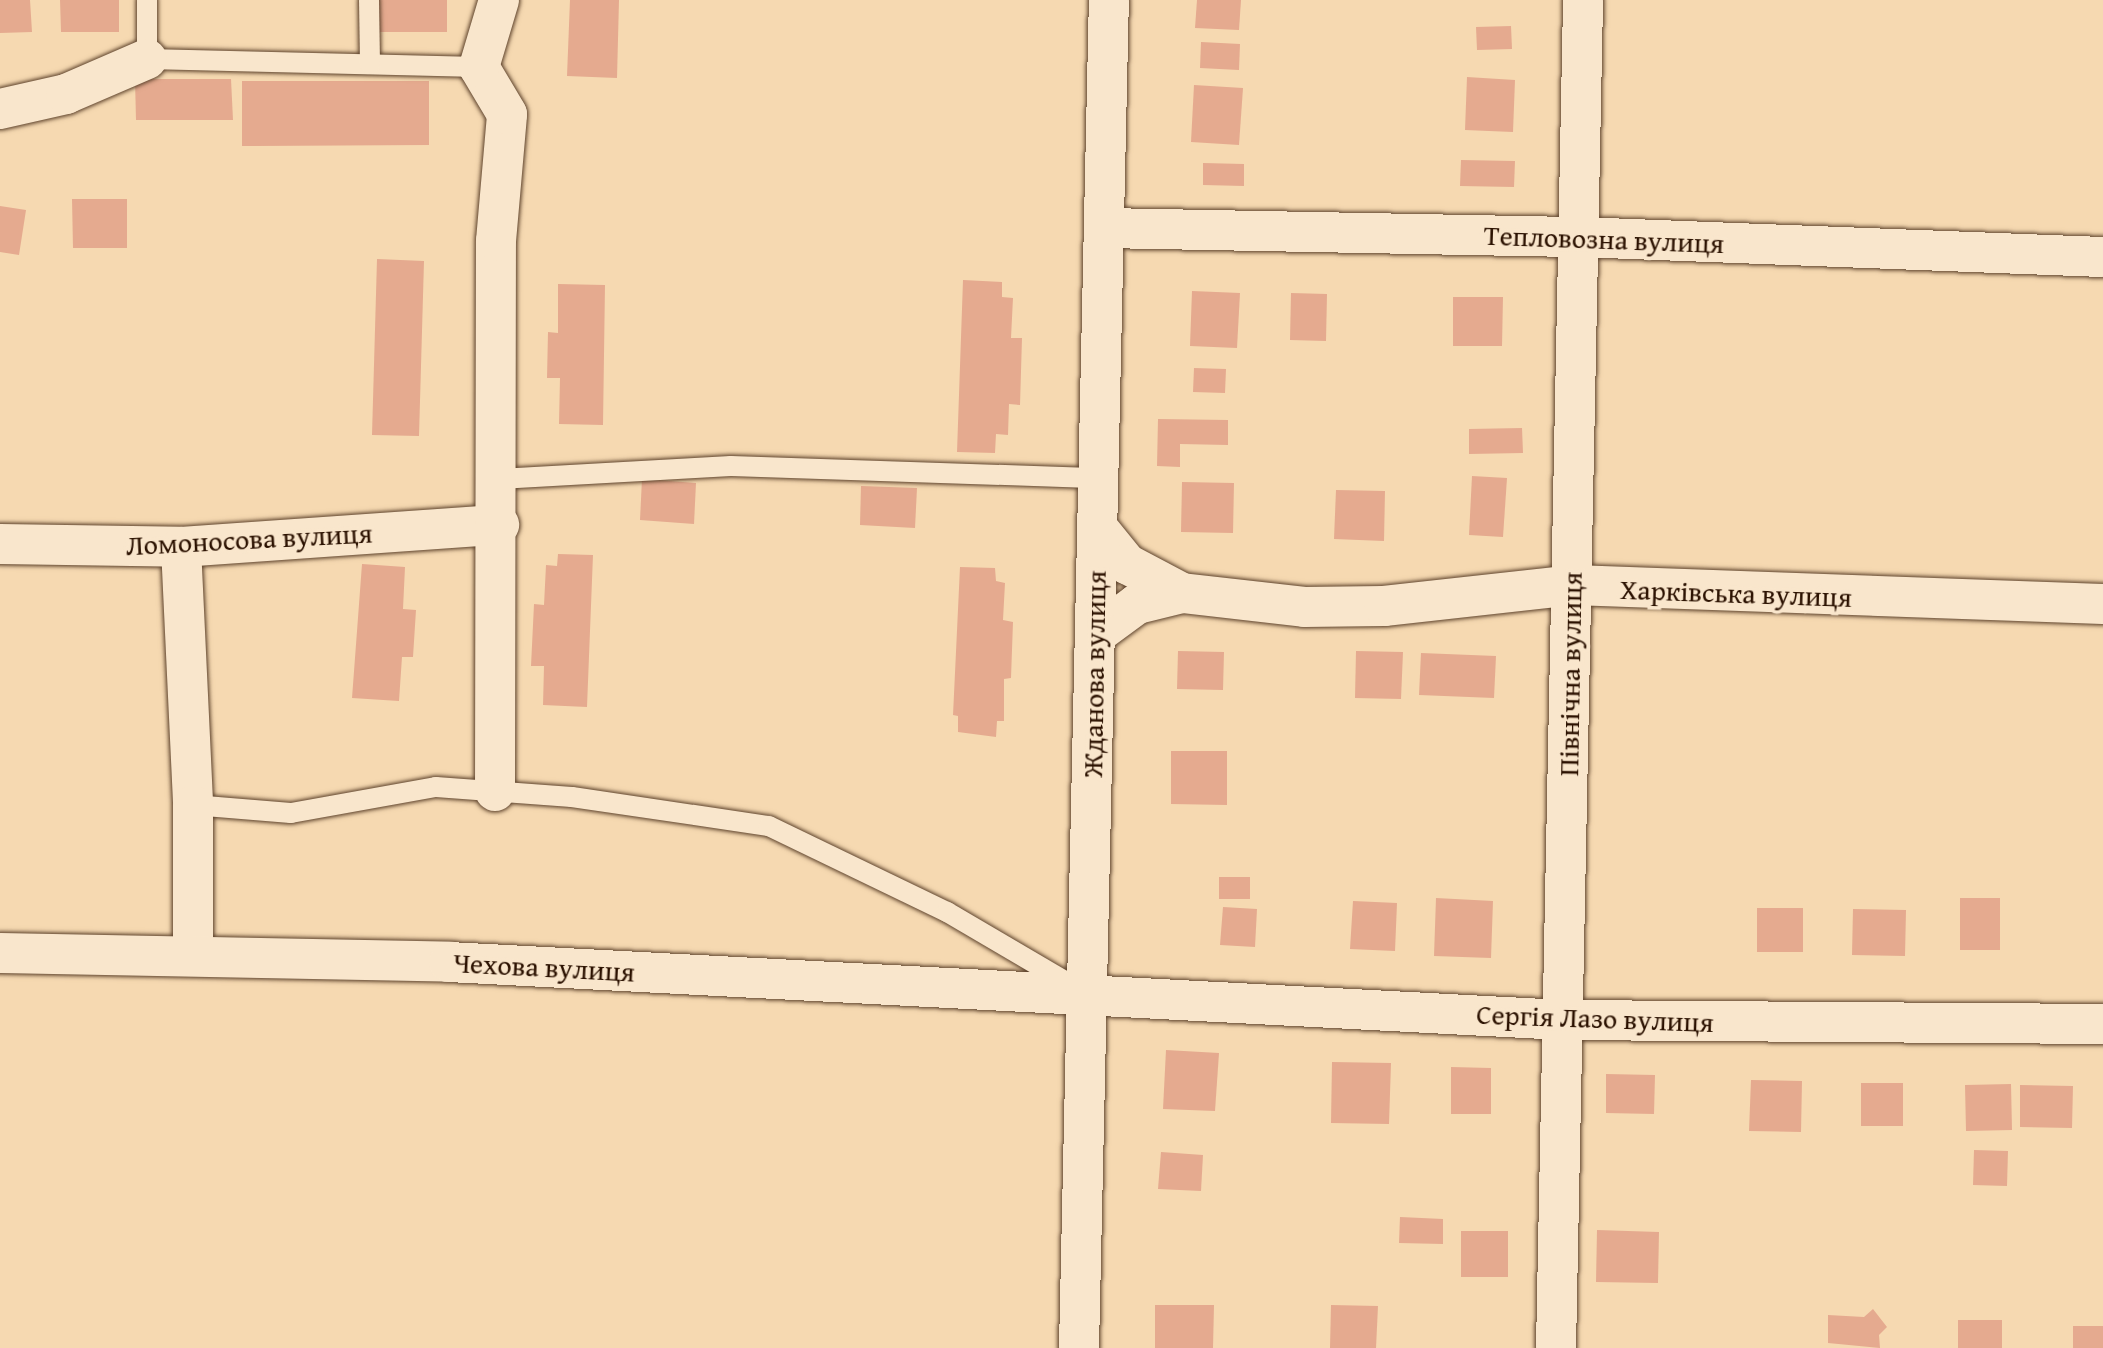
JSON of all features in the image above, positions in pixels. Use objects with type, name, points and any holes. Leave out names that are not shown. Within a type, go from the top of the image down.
[{"type":"street","points":[[495,791],[499,525],[496,241],[507,114],[479,67],[499,0]]},
{"type":"street","name":"Жданова вулиця","points":[[1079,1348],[1109,0]]},
{"type":"street","name":"Північна вулиця","points":[[1556,1348],[1583,0]]},
{"type":"street","points":[[0,109],[66,94],[147,59]]},
{"type":"street","name":"Тепловозна вулиця","points":[[1104,228],[1579,237],[2103,257]]},
{"type":"street","name":"Ломоносова вулиця","points":[[0,544],[181,547],[499,525]]},
{"type":"street","points":[[1097,527],[1127,564],[1182,593]]},
{"type":"street","points":[[181,547],[193,805],[193,956]]},
{"type":"street","name":"Харківська вулиця","points":[[1095,635],[1137,604],[1182,593],[1304,607],[1384,606],[1573,585],[2103,604]]},
{"type":"street","name":"Чехова вулиця","points":[[0,953],[449,962],[1087,994]]},
{"type":"street","name":"Сергія Лазо вулиця","points":[[1087,994],[1562,1020],[2103,1024]]},
{"type":"lane","points":[[147,0],[147,59],[479,67]]},
{"type":"lane","points":[[369,0],[370,64]]},
{"type":"lane","points":[[499,479],[731,466],[1099,478]]},
{"type":"lane","points":[[193,805],[291,813],[436,787],[572,797],[769,826],[947,912],[1087,994]]},
{"type":"building","points":[[0,0],[30,0],[32,32],[0,33]]},
{"type":"building","points":[[60,0],[119,0],[119,32],[61,32]]},
{"type":"building","points":[[379,0],[447,0],[447,32],[379,32]]},
{"type":"building","points":[[570,0],[619,0],[617,78],[567,76]]},
{"type":"building","points":[[1197,0],[1241,0],[1239,30],[1195,28]]},
{"type":"building","points":[[1511,26],[1512,49],[1477,50],[1476,27]]},
{"type":"building","points":[[1201,42],[1240,44],[1239,70],[1200,68]]},
{"type":"building","points":[[1467,77],[1515,80],[1513,132],[1465,130]]},
{"type":"building","points":[[135,79],[231,79],[233,120],[136,120]]},
{"type":"building","points":[[242,81],[429,81],[429,145],[242,146]]},
{"type":"building","points":[[1194,85],[1243,88],[1239,145],[1191,142]]},
{"type":"building","points":[[1461,160],[1515,161],[1514,187],[1460,186]]},
{"type":"building","points":[[1203,163],[1244,164],[1244,186],[1203,185]]},
{"type":"building","points":[[72,199],[127,199],[127,248],[73,248]]},
{"type":"building","points":[[0,206],[26,210],[19,255],[0,252]]},
{"type":"building","points":[[377,259],[424,261],[419,436],[372,435]]},
{"type":"building","points":[[963,280],[1002,282],[1002,297],[1013,298],[1011,338],[1022,338],[1020,405],[1009,404],[1008,435],[996,434],[995,453],[957,452]]},
{"type":"building","points":[[558,284],[605,285],[603,425],[559,424],[560,378],[547,378],[548,332],[558,333]]},
{"type":"building","points":[[1192,291],[1240,293],[1237,348],[1190,346]]},
{"type":"building","points":[[1291,293],[1327,294],[1326,341],[1290,340]]},
{"type":"building","points":[[1453,297],[1503,297],[1502,346],[1453,346]]},
{"type":"building","points":[[1194,368],[1226,369],[1225,393],[1193,392]]},
{"type":"building","points":[[1158,419],[1228,420],[1228,445],[1180,444],[1180,467],[1157,466]]},
{"type":"building","points":[[1522,428],[1523,453],[1469,454],[1469,429]]},
{"type":"building","points":[[1472,476],[1507,478],[1503,537],[1469,535]]},
{"type":"building","points":[[642,479],[696,483],[694,524],[640,520]]},
{"type":"building","points":[[1182,482],[1234,483],[1233,533],[1181,532]]},
{"type":"building","points":[[861,486],[917,488],[915,528],[860,525]]},
{"type":"building","points":[[1336,490],[1385,491],[1384,541],[1334,539]]},
{"type":"building","points":[[558,554],[593,555],[587,707],[543,705],[544,666],[531,666],[534,604],[544,605],[546,565],[557,566]]},
{"type":"building","points":[[362,564],[405,567],[403,609],[416,610],[413,657],[402,657],[399,701],[352,698]]},
{"type":"building","points":[[960,567],[995,568],[996,581],[1005,583],[1003,620],[1013,622],[1011,678],[1004,679],[1004,721],[997,721],[996,737],[958,732],[958,716],[953,715]]},
{"type":"building","points":[[1178,651],[1224,652],[1223,690],[1177,689]]},
{"type":"building","points":[[1356,651],[1403,652],[1401,699],[1355,698]]},
{"type":"building","points":[[1421,653],[1496,656],[1494,698],[1419,695]]},
{"type":"building","points":[[1171,751],[1227,751],[1227,805],[1171,804]]},
{"type":"building","points":[[1219,877],[1250,877],[1250,899],[1219,899]]},
{"type":"building","points":[[1436,898],[1493,901],[1491,958],[1434,956]]},
{"type":"building","points":[[1960,898],[2000,898],[2000,950],[1960,950]]},
{"type":"building","points":[[1353,901],[1397,903],[1395,951],[1350,949]]},
{"type":"building","points":[[1223,907],[1257,909],[1255,947],[1220,945]]},
{"type":"building","points":[[1757,908],[1803,908],[1803,952],[1757,952]]},
{"type":"building","points":[[1853,909],[1906,910],[1905,956],[1852,955]]},
{"type":"building","points":[[1166,1050],[1219,1053],[1215,1111],[1163,1109]]},
{"type":"building","points":[[1332,1062],[1391,1063],[1389,1124],[1331,1123]]},
{"type":"building","points":[[1451,1067],[1491,1068],[1491,1114],[1451,1114]]},
{"type":"building","points":[[1606,1074],[1655,1075],[1654,1114],[1606,1113]]},
{"type":"building","points":[[1751,1080],[1802,1081],[1801,1132],[1749,1131]]},
{"type":"building","points":[[1861,1083],[1903,1083],[1903,1126],[1861,1126]]},
{"type":"building","points":[[2011,1084],[2012,1130],[1966,1131],[1965,1085]]},
{"type":"building","points":[[2020,1085],[2073,1086],[2072,1128],[2020,1127]]},
{"type":"building","points":[[1974,1150],[2008,1151],[2007,1186],[1973,1185]]},
{"type":"building","points":[[1161,1152],[1203,1155],[1201,1191],[1158,1189]]},
{"type":"building","points":[[1400,1217],[1443,1219],[1443,1244],[1399,1243]]},
{"type":"building","points":[[1597,1230],[1659,1232],[1658,1283],[1596,1282]]},
{"type":"building","points":[[1461,1231],[1508,1231],[1508,1277],[1461,1277]]},
{"type":"building","points":[[1155,1305],[1214,1305],[1213,1348],[1155,1348]]},
{"type":"building","points":[[1331,1305],[1378,1306],[1376,1348],[1330,1348]]},
{"type":"building","points":[[1873,1309],[1887,1327],[1879,1335],[1880,1348],[1828,1343],[1828,1315],[1864,1317]]},
{"type":"building","points":[[1958,1320],[2002,1320],[2002,1348],[1958,1348]]},
{"type":"building","points":[[2073,1326],[2103,1326],[2103,1348],[2073,1348]]}]
